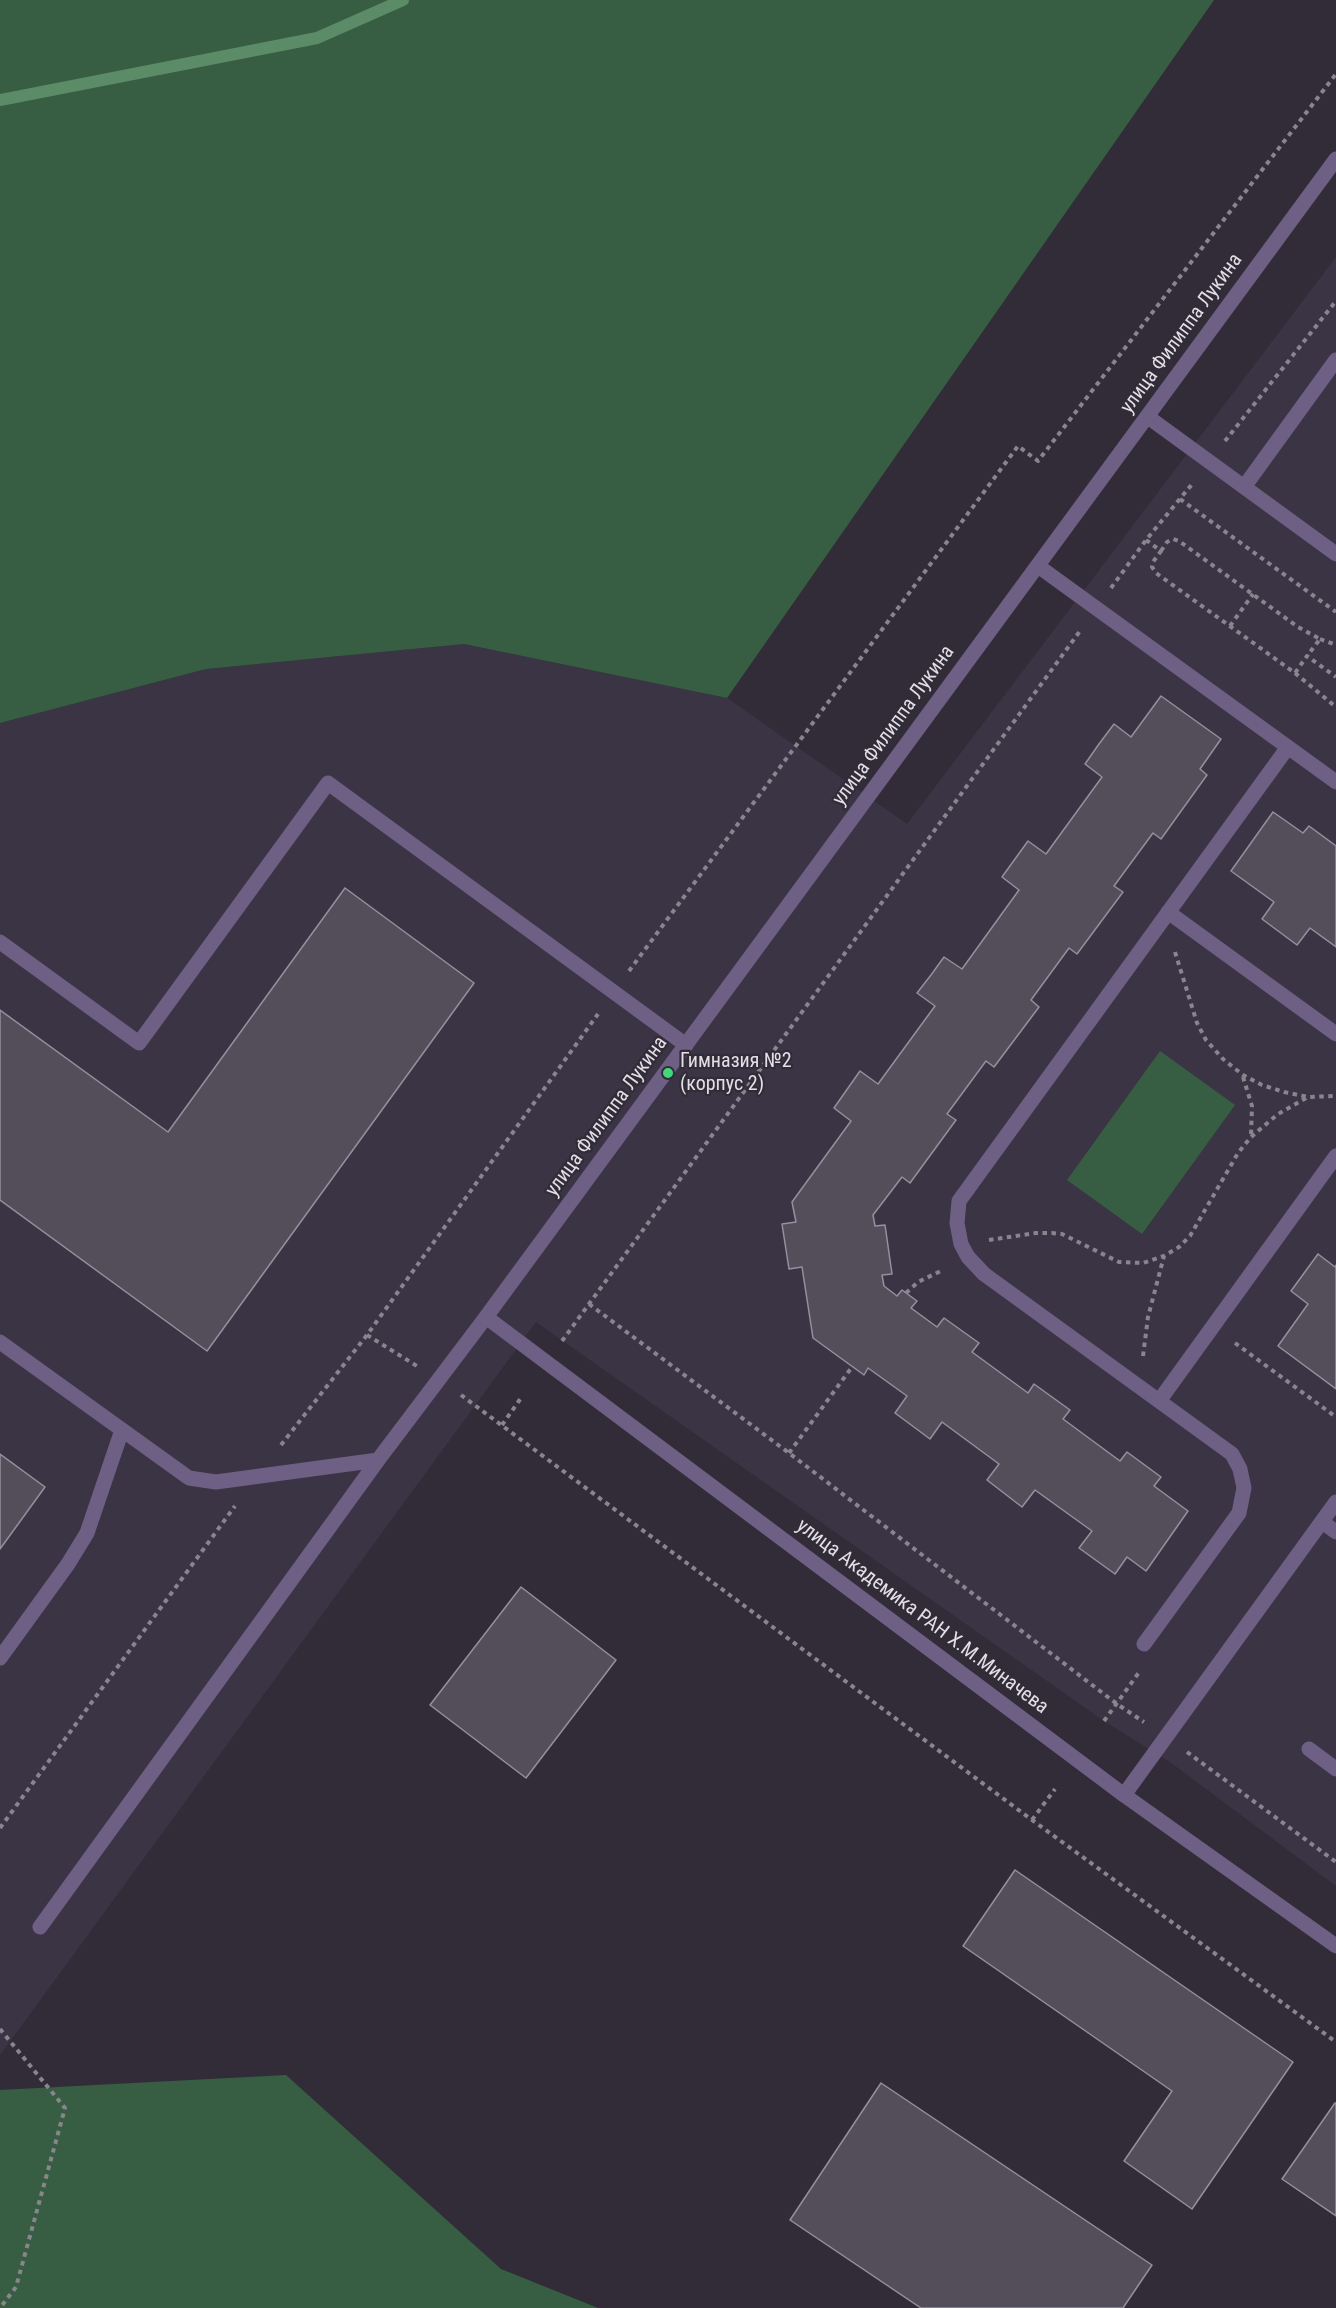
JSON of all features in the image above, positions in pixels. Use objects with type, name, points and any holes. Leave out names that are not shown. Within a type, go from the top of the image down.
[{"type":"street","name":"улица Филиппа Лукина","points":[[40,1928],[378,1460],[486,1317],[1336,159]]},
{"type":"street","points":[[1244,487],[1336,360]]},
{"type":"street","points":[[1148,417],[1336,554]]},
{"type":"street","points":[[1038,566],[1336,782]]},
{"type":"street","points":[[1144,1644],[1239,1513],[1244,1488],[1240,1470],[1232,1454],[984,1274],[965,1251],[957,1223],[959,1201],[1288,747]]},
{"type":"street","points":[[0,942],[139,1043],[328,783],[686,1045]]},
{"type":"street","points":[[1167,913],[1336,1034]]},
{"type":"street","points":[[1160,1401],[1336,1156]]},
{"type":"street","name":"улица Академика РАН Х.М.Миначева","points":[[486,1317],[1124,1795],[1336,1946]]},
{"type":"street","points":[[0,1342],[189,1478],[216,1482],[378,1460]]},
{"type":"street","points":[[0,1658],[68,1564],[87,1533],[122,1430]]},
{"type":"street","points":[[1124,1795],[1336,1502]]},
{"type":"street","points":[[1322,1522],[1336,1532]]},
{"type":"street","points":[[1309,1749],[1336,1769]]},
{"type":"path","points":[[0,1828],[256,1477],[367,1335],[614,992],[1018,446],[1038,461],[1336,74]]},
{"type":"path","points":[[562,1341],[1146,540],[1336,301]]},
{"type":"path","points":[[1180,499],[1336,612]]},
{"type":"path","points":[[1146,540],[1161,551]]},
{"type":"path","points":[[1336,645],[1298,627],[1176,540],[1167,542],[1153,562],[1152,567],[1156,573],[1295,673],[1336,707]]},
{"type":"path","points":[[1230,626],[1253,594]]},
{"type":"path","points":[[1295,673],[1320,639]]},
{"type":"path","points":[[1307,656],[1336,677]]},
{"type":"path","points":[[1167,913],[1185,988],[1197,1023],[1206,1040],[1243,1075],[1262,1085],[1308,1096],[1336,1096]]},
{"type":"path","points":[[1243,1075],[1252,1106],[1251,1137]]},
{"type":"path","points":[[906,1293],[918,1282],[965,1251],[1036,1233],[1062,1234],[1119,1262],[1143,1263],[1164,1256],[1190,1236],[1238,1153],[1251,1137],[1278,1114],[1308,1096]]},
{"type":"path","points":[[1144,1390],[1143,1347],[1148,1317],[1164,1256]]},
{"type":"path","points":[[589,1304],[789,1453],[1117,1704],[1166,1737],[1336,1862]]},
{"type":"path","points":[[1212,1327],[1336,1417]]},
{"type":"path","points":[[367,1335],[439,1379],[1032,1820],[1336,2042]]},
{"type":"path","points":[[789,1453],[852,1366]]},
{"type":"path","points":[[502,1425],[521,1398]]},
{"type":"path","points":[[1104,1721],[1142,1669]]},
{"type":"path","points":[[1032,1820],[1055,1790]]},
{"type":"path","points":[[0,2029],[65,2108],[16,2287],[0,2308]]},
{"type":"shaded area","name":"Гимназия №2 (корпус 2)","points":[[1336,257],[1336,1886],[1170,1762],[1104,1721],[536,1322],[0,2055],[0,723],[206,669],[464,644],[727,698],[907,824]]},
{"type":"green space","points":[[0,0],[1214,0],[727,698],[464,644],[206,669],[0,723]]},
{"type":"green space","points":[[1160,1051],[1235,1105],[1142,1234],[1067,1180]]},
{"type":"green space","points":[[286,2075],[501,2269],[598,2308],[0,2308],[0,2090]]},
{"type":"building","points":[[1161,696],[1221,739],[1200,769],[1207,775],[1161,839],[1153,833],[1114,886],[1123,892],[1077,954],[1069,948],[1031,1000],[1039,1007],[994,1067],[986,1061],[947,1114],[956,1120],[910,1183],[902,1177],[873,1215],[875,1226],[885,1225],[892,1274],[882,1275],[884,1286],[897,1296],[902,1290],[917,1301],[911,1308],[937,1327],[944,1318],[979,1343],[972,1352],[1028,1393],[1034,1384],[1070,1410],[1063,1419],[1120,1461],[1127,1452],[1161,1477],[1154,1486],[1188,1511],[1146,1571],[1127,1557],[1115,1574],[1079,1548],[1092,1531],[1035,1490],[1022,1507],[987,1480],[999,1464],[942,1422],[930,1439],[895,1413],[907,1396],[868,1368],[864,1375],[813,1338],[802,1267],[789,1269],[782,1224],[796,1222],[792,1202],[851,1121],[834,1108],[860,1071],[878,1084],[935,1006],[917,993],[944,957],[962,969],[1019,890],[1002,877],[1028,841],[1046,854],[1102,777],[1085,764],[1099,744],[1114,724],[1131,737]]},
{"type":"building","points":[[1273,812],[1303,833],[1309,826],[1336,846],[1336,947],[1310,928],[1297,945],[1262,919],[1274,902],[1231,871]]},
{"type":"building","points":[[345,888],[474,983],[207,1351],[0,1200],[0,1010],[168,1132]]},
{"type":"building","points":[[1318,1254],[1335,1267],[1336,1265],[1336,1389],[1278,1346],[1308,1304],[1291,1291]]},
{"type":"building","points":[[0,1454],[45,1487],[0,1549]]},
{"type":"building","points":[[521,1587],[616,1660],[526,1778],[430,1705]]},
{"type":"building","points":[[1015,1870],[1293,2062],[1192,2209],[1124,2161],[1172,2091],[963,1946]]},
{"type":"building","points":[[881,2083],[1152,2265],[1123,2308],[921,2308],[790,2220]]},
{"type":"building","points":[[1336,2103],[1336,2216],[1282,2179]]},
{"type":"waterway","points":[[0,100],[317,38],[403,0]]},
{"type":"place","name":"Гимназия №2 (корпус 2)","points":[[668,1073]]}]
